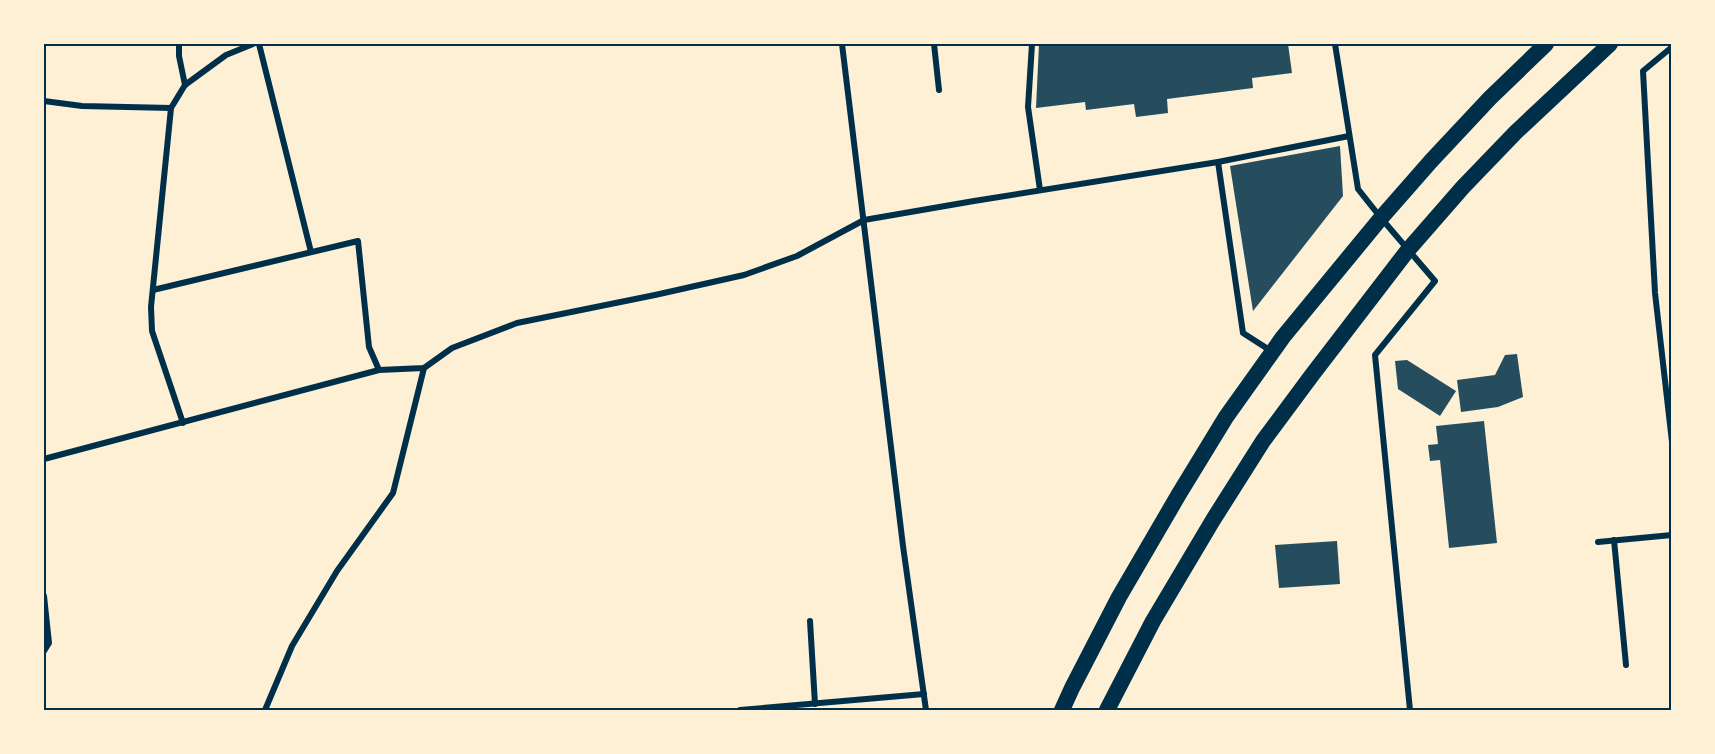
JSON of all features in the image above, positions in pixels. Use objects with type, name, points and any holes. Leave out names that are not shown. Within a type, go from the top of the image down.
[{"type":"highway","points":[[1062,711],[1119,597],[1179,494],[1226,417],[1283,338],[1381,218],[1490,98],[1546,44]]},
{"type":"highway","points":[[1107,711],[1153,621],[1213,520],[1263,441],[1312,375],[1408,250],[1463,187],[1516,132],[1610,44]]},
{"type":"street","points":[[179,44],[185,85]]},
{"type":"street","points":[[183,423],[152,331],[151,307],[171,108],[185,85],[226,55],[253,44]]},
{"type":"street","points":[[260,44],[311,252]]},
{"type":"street","points":[[842,44],[926,711]]},
{"type":"street","points":[[934,44],[939,90]]},
{"type":"street","points":[[1032,44],[1028,107],[1040,190]]},
{"type":"street","points":[[1335,44],[1358,189],[1435,281],[1375,355],[1410,711]]},
{"type":"street","points":[[1671,46],[1643,70],[1655,294],[1671,442]]},
{"type":"street","points":[[44,101],[82,106],[171,108]]},
{"type":"street","points":[[44,459],[379,370],[424,368],[452,348],[517,322],[744,275],[797,256],[864,220],[1218,162],[1349,136]]},
{"type":"street","points":[[1218,162],[1243,333],[1273,352]]},
{"type":"street","points":[[153,290],[358,241],[369,347],[379,370]]},
{"type":"street","points":[[265,711],[292,646],[337,571],[393,493],[424,368]]},
{"type":"street","points":[[1598,542],[1671,535]]},
{"type":"street","points":[[1614,540],[1626,665]]},
{"type":"street","points":[[44,596],[49,643],[44,651]]},
{"type":"street","points":[[810,621],[815,704]]},
{"type":"street","points":[[740,711],[924,694]]},
{"type":"building","points":[[1039,44],[1288,44],[1292,73],[1252,78],[1253,88],[1167,99],[1168,113],[1136,117],[1134,104],[1086,110],[1085,102],[1036,108]]},
{"type":"building","points":[[1340,146],[1343,196],[1253,311],[1230,166]]},
{"type":"building","points":[[1517,354],[1523,397],[1498,407],[1461,412],[1457,380],[1495,375],[1505,355]]},
{"type":"building","points":[[1407,360],[1456,391],[1440,416],[1398,389],[1395,361]]},
{"type":"building","points":[[1484,421],[1497,543],[1449,548],[1440,460],[1430,461],[1428,445],[1438,444],[1436,426]]},
{"type":"building","points":[[1337,541],[1340,584],[1279,588],[1275,545]]}]
